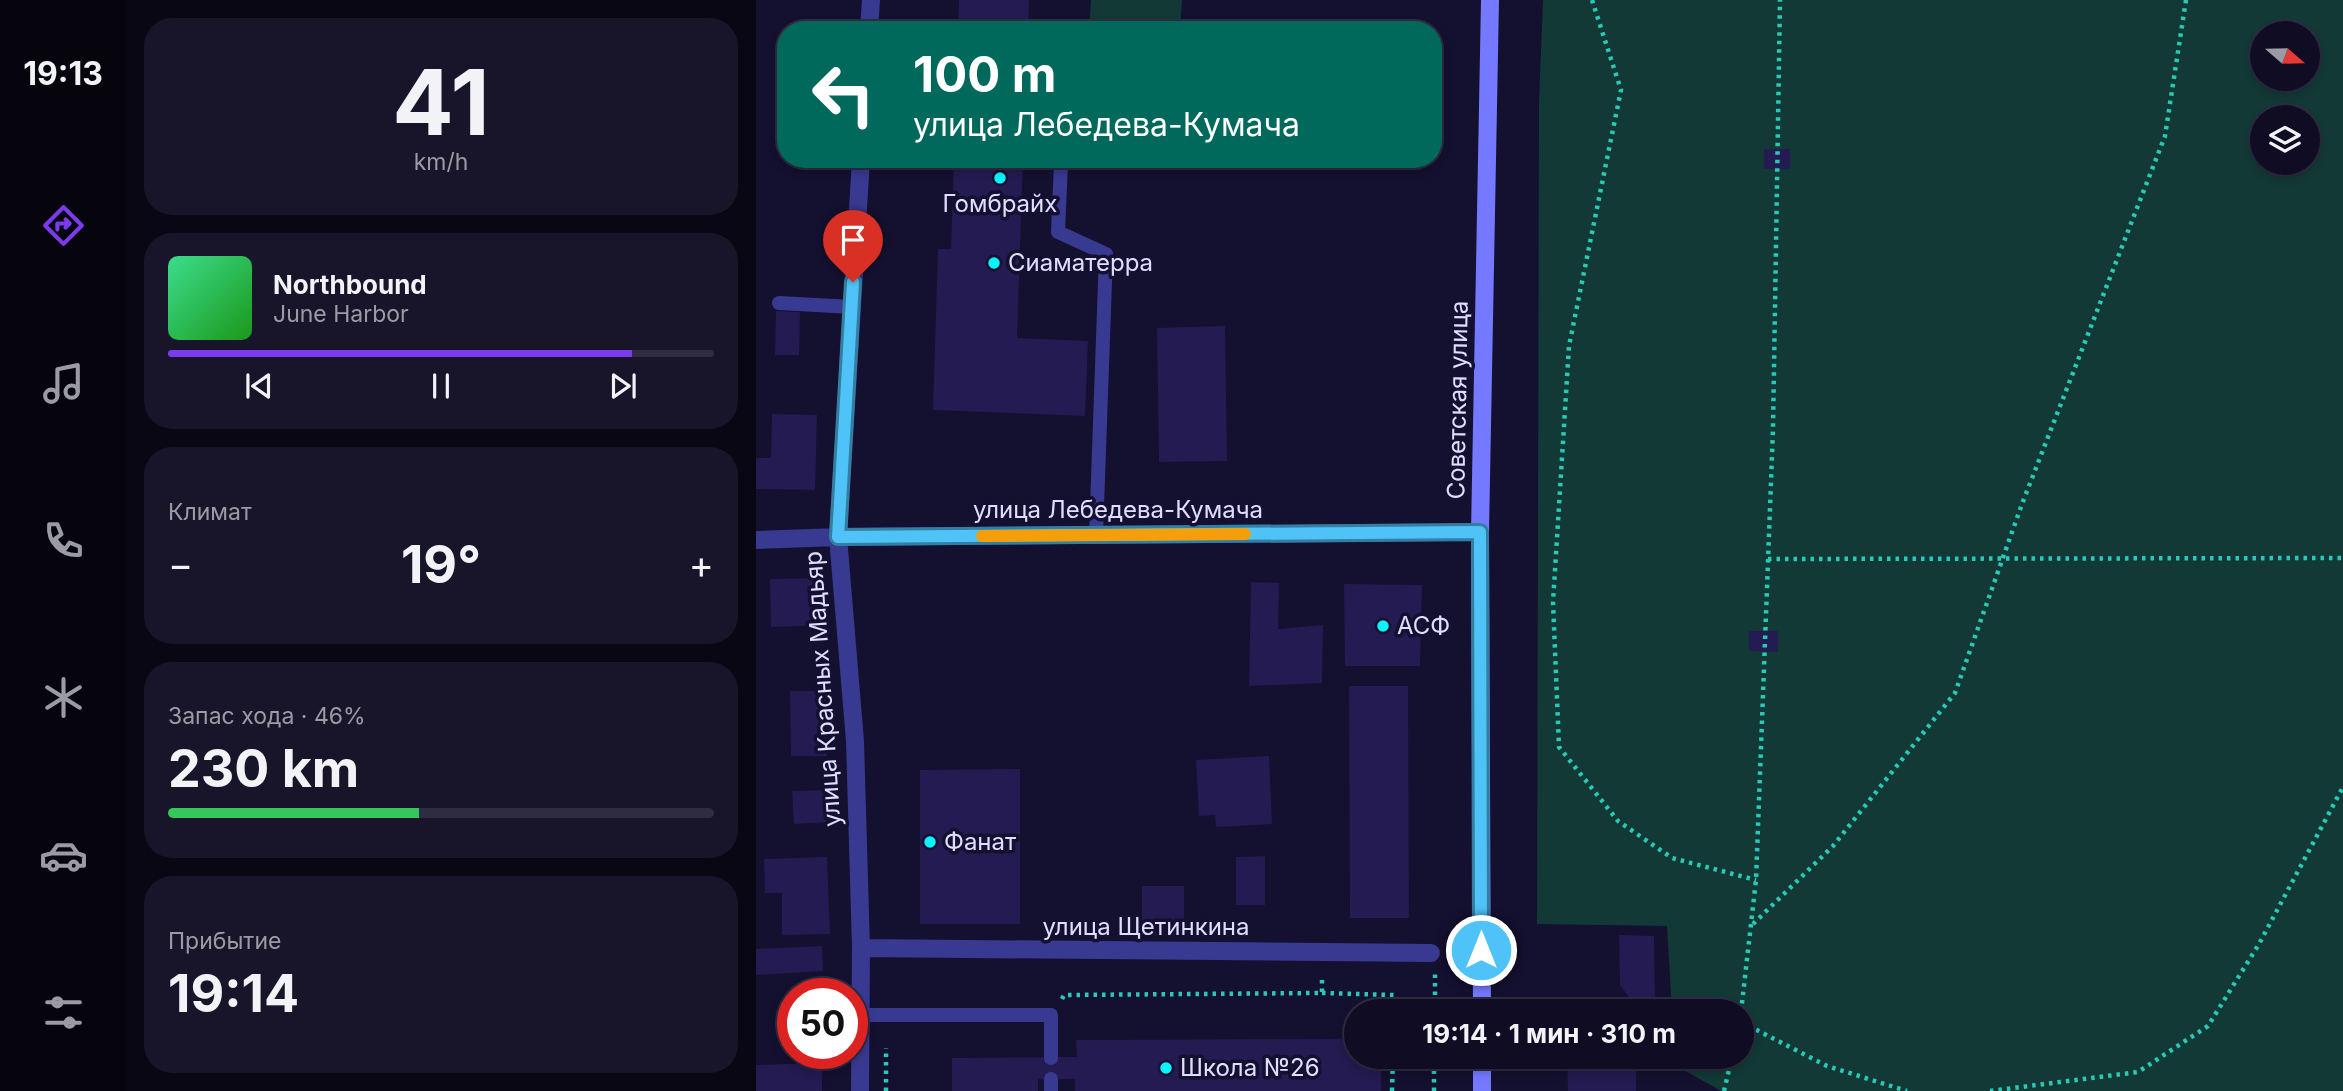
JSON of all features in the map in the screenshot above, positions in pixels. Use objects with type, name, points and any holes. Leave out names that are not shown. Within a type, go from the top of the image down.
[{"type":"main road","name":"Советская улица","points":[[1482,999],[1480,532],[1490,0]]},
{"type":"main road","points":[[1482,1069],[1482,1091]]},
{"type":"street","points":[[870,21],[871,0]]},
{"type":"street","name":"улица Красных Мадьяр","points":[[860,168],[838,537],[855,741],[861,978]]},
{"type":"street","name":"улица Лебедева-Кумача","points":[[756,540],[1480,532]]},
{"type":"street","name":"улица Щетинкина","points":[[861,948],[1431,953]]},
{"type":"street","name":"улица Красных Мадьяр","points":[[860,1091],[861,1069]]},
{"type":"lane","points":[[1061,168],[1058,232],[1106,254],[1096,535]]},
{"type":"lane","points":[[779,303],[852,307]]},
{"type":"lane","points":[[868,1015],[1051,1015],[1051,1058]]},
{"type":"path","points":[[1592,0],[1621,90],[1569,346],[1553,602],[1559,747],[1618,821],[1672,858],[1756,880]]},
{"type":"path","points":[[1743,999],[1756,880],[1768,559],[1780,0]]},
{"type":"path","points":[[1753,924],[1833,846],[1955,693],[2002,559],[2165,136],[2186,0]]},
{"type":"path","points":[[1768,559],[2343,558]]},
{"type":"path","points":[[1990,1091],[2138,1072],[2208,1026],[2259,944],[2343,786]]},
{"type":"path","points":[[1321,967],[1322,993]]},
{"type":"path","points":[[1051,1015],[1064,995],[1322,993],[1394,995],[1394,999]]},
{"type":"path","points":[[1754,1029],[1827,1066],[1907,1091]]},
{"type":"path","points":[[1392,1091],[1393,1069]]},
{"type":"path","points":[[1434,1069],[1434,1091]]},
{"type":"path","points":[[1724,1091],[1729,1069]]},
{"type":"green space","points":[[1091,0],[1182,0],[1181,21],[1090,21]]},
{"type":"green space","points":[[1543,0],[2343,0],[2343,1091],[1721,1091],[1682,1069],[1754,1069],[1754,999],[1671,999],[1667,926],[1537,924],[1539,102]]},
{"type":"building","points":[[959,0],[1029,0],[1028,21],[958,21]]},
{"type":"building","points":[[1764,149],[1790,149],[1790,169],[1764,169]]},
{"type":"building","points":[[954,168],[1023,168],[1017,338],[1088,341],[1085,416],[933,410],[938,249],[951,249]]},
{"type":"building","points":[[776,311],[800,312],[799,355],[775,355]]},
{"type":"building","points":[[1225,326],[1227,461],[1159,462],[1157,328]]},
{"type":"building","points":[[772,414],[817,415],[815,490],[756,489],[756,458],[771,458]]},
{"type":"building","points":[[825,578],[826,625],[771,627],[770,579]]},
{"type":"building","points":[[1251,582],[1279,583],[1278,629],[1323,625],[1322,683],[1249,686]]},
{"type":"building","name":"АСФ","points":[[1344,584],[1422,585],[1420,666],[1345,666]]},
{"type":"building","points":[[1749,631],[1778,631],[1778,652],[1749,651]]},
{"type":"building","points":[[1349,686],[1408,686],[1409,918],[1350,918]]},
{"type":"building","points":[[790,691],[826,691],[827,756],[791,756]]},
{"type":"building","points":[[1269,756],[1272,824],[1216,827],[1215,815],[1199,816],[1196,760]]},
{"type":"building","points":[[1020,769],[1020,924],[920,924],[920,770]]},
{"type":"building","points":[[830,790],[831,822],[794,824],[792,791]]},
{"type":"building","points":[[1265,856],[1265,905],[1236,905],[1236,857]]},
{"type":"building","points":[[827,857],[830,934],[782,935],[782,893],[765,893],[764,859]]},
{"type":"building","points":[[1142,886],[1184,886],[1184,926],[1142,926]]},
{"type":"building","points":[[1619,935],[1654,936],[1655,999],[1630,999],[1620,985]]},
{"type":"building","points":[[822,946],[823,971],[756,975],[756,949]]},
{"type":"building","name":"Школа №26","points":[[1344,1039],[1344,1069],[1381,1069],[1381,1091],[1075,1091],[1075,1079],[1038,1079],[1038,1091],[952,1091],[952,1058],[1077,1057],[1076,1040]]},
{"type":"building","points":[[777,1064],[777,1069],[822,1069],[822,1091],[756,1091],[756,1065]]},
{"type":"building","points":[[1567,1069],[1636,1069],[1636,1091],[1568,1091]]},
{"type":"slow traffic","points":[[982,536],[1245,534]]},
{"type":"place","name":"Гомбрайх","points":[[1000,178]]},
{"type":"place","name":"Сиаматерра","points":[[994,263]]},
{"type":"place","name":"АСФ","points":[[1383,626]]},
{"type":"place","name":"Фанат","points":[[930,842]]},
{"type":"place","name":"Школа №26","points":[[1166,1068]]},
{"type":"route","points":[[853,282],[838,537],[1480,532],[1481,950]]}]
